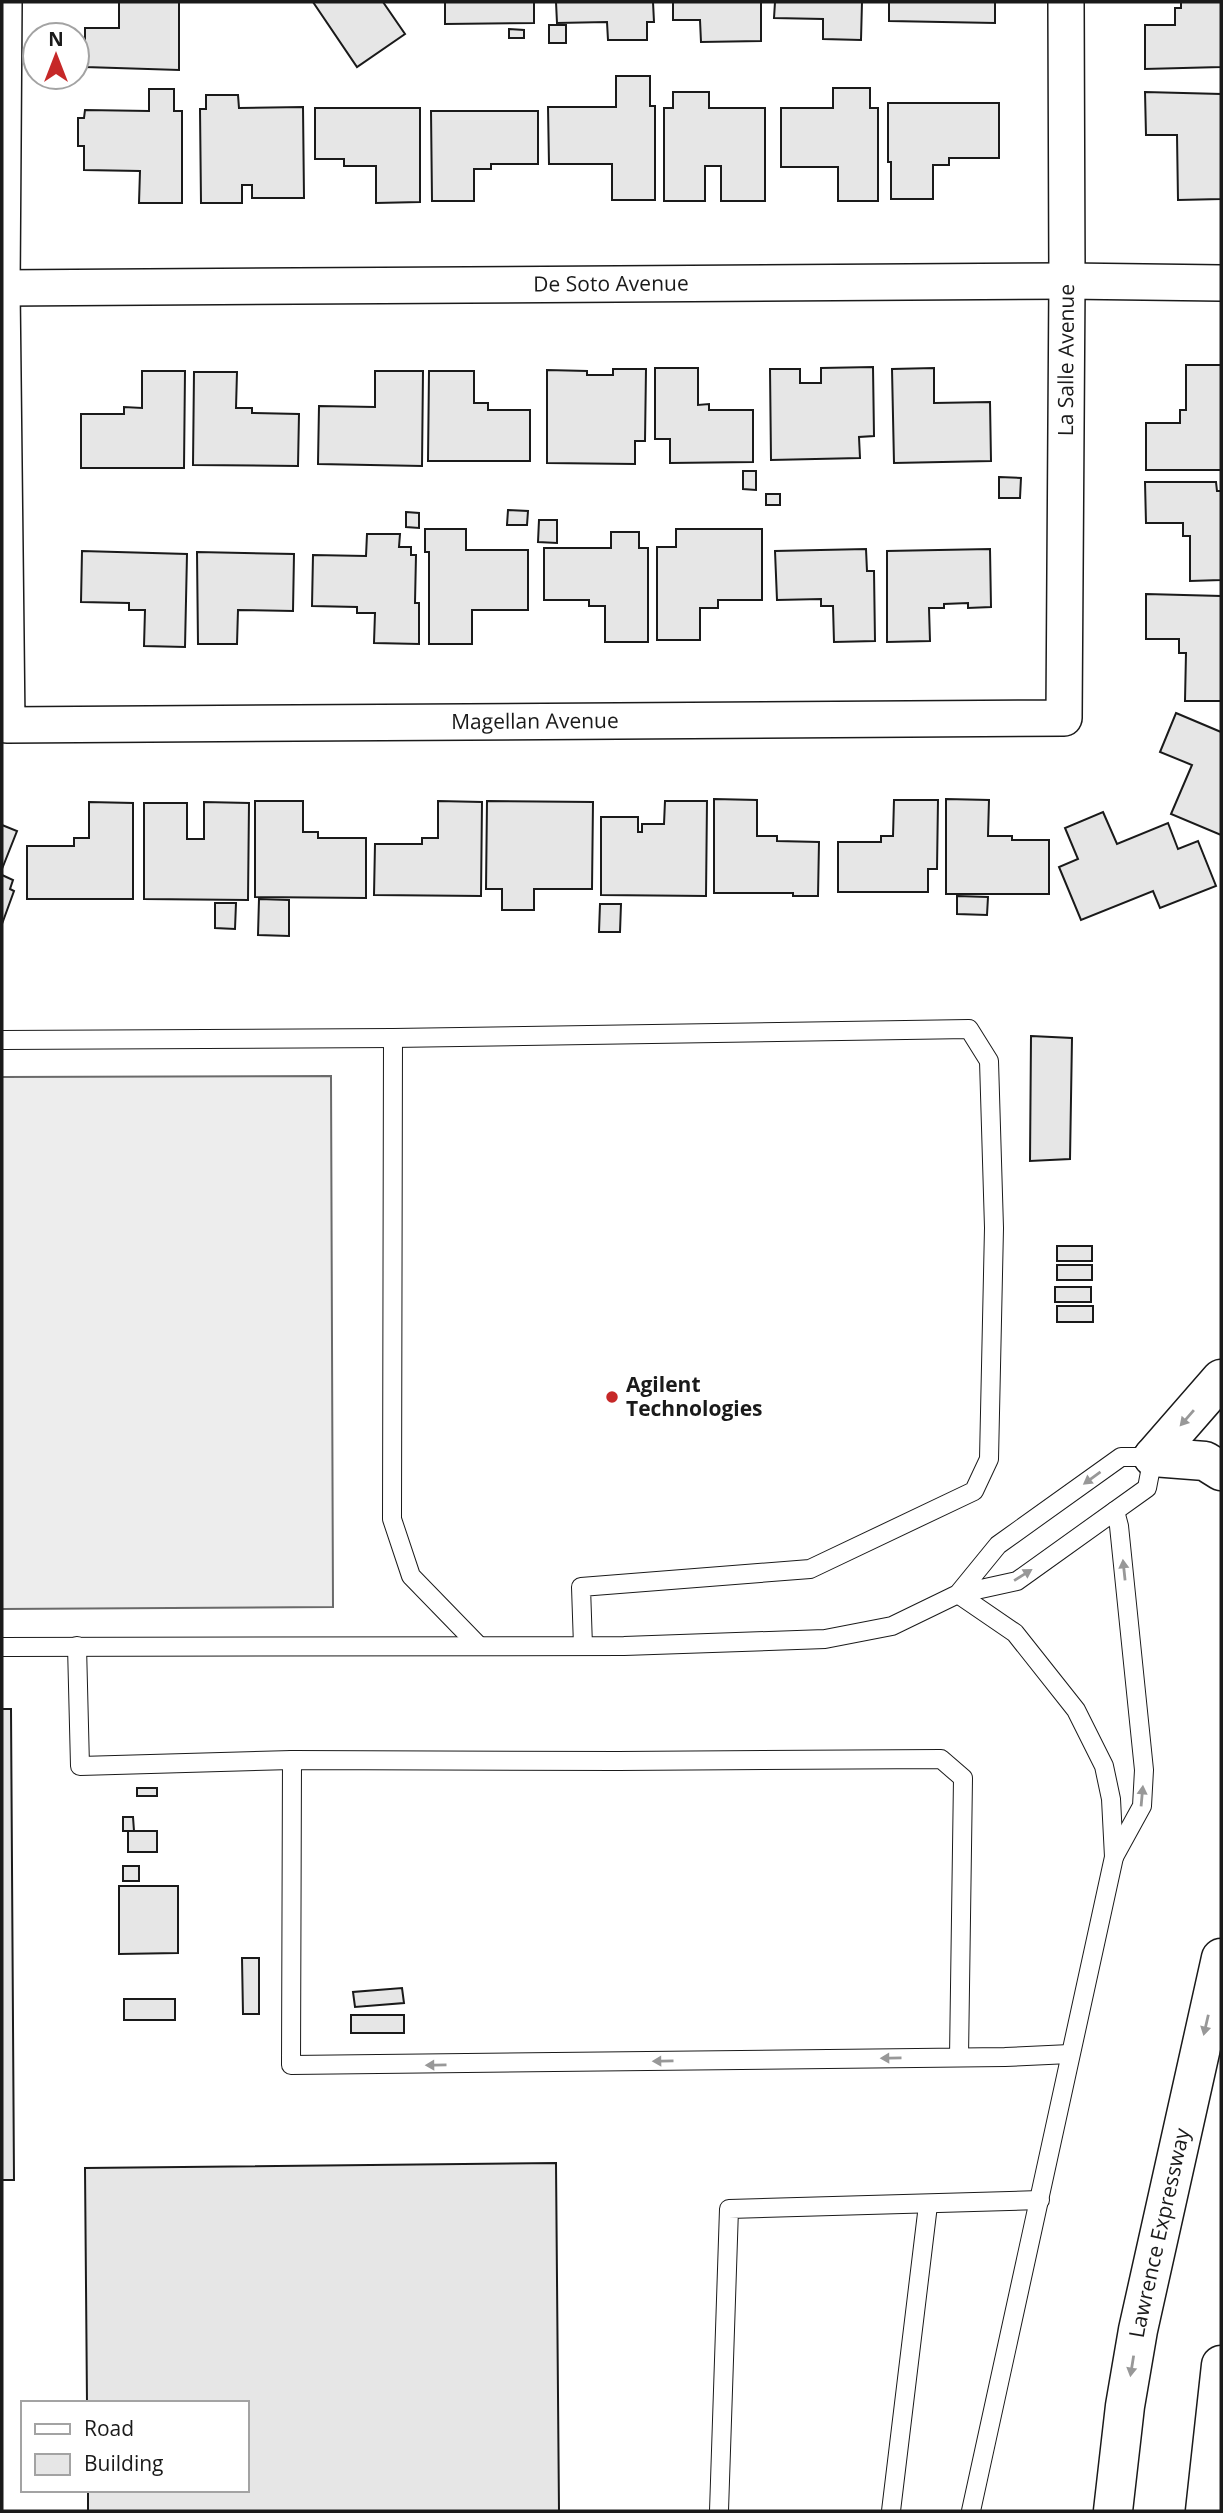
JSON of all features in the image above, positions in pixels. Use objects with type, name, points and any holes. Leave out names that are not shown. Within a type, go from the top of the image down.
[{"type":"highway","points":[[1153,1457],[1221,1379]]},
{"type":"highway","points":[[1153,1457],[1205,1461],[1221,1471]]},
{"type":"highway","name":"Lawrence Expressway","points":[[1113,2511],[1125,2406],[1138,2330],[1221,1958]]},
{"type":"highway","points":[[1205,2511],[1221,2365]]},
{"type":"street","points":[[2,288],[4,2]]},
{"type":"street","name":"La Salle Avenue","points":[[1064,718],[1066,2]]},
{"type":"street","name":"De Soto Avenue","points":[[2,288],[1067,281],[1221,283]]},
{"type":"street","name":"Magellan Avenue","points":[[2,288],[7,725],[1064,718]]},
{"type":"lane","points":[[2,1040],[393,1038],[969,1029],[989,1061],[994,1228],[989,1459],[974,1492],[810,1569],[581,1587],[583,1646]]},
{"type":"lane","points":[[393,1038],[392,1519],[411,1576],[479,1646]]},
{"type":"lane","points":[[2,1647],[583,1646],[825,1639],[892,1626],[958,1594],[1017,1581],[1147,1488],[1153,1457],[1121,1457],[998,1545],[958,1594]]},
{"type":"lane","points":[[1114,1857],[1142,1806],[1144,1770],[1119,1525],[1115,1511]]},
{"type":"lane","points":[[958,1594],[1015,1633],[1076,1710],[1104,1766],[1111,1799],[1114,1857],[971,2511]]},
{"type":"lane","points":[[77,1646],[80,1766],[292,1760],[941,1759],[962,1778],[959,2057]]},
{"type":"lane","points":[[292,1760],[291,2065],[1070,2054]]},
{"type":"lane","points":[[719,2511],[729,2209],[1040,2200]]},
{"type":"lane","points":[[891,2511],[928,2205]]},
{"type":"shaded area","points":[[331,1076],[333,1607],[2,1609],[2,1077]]},
{"type":"building","points":[[119,2],[179,2],[179,70],[91,67],[91,28],[119,28]]},
{"type":"building","points":[[313,2],[383,2],[405,34],[357,67]]},
{"type":"building","points":[[445,2],[534,2],[534,23],[445,24]]},
{"type":"building","points":[[556,2],[653,2],[654,22],[647,22],[647,40],[608,40],[607,22],[557,23]]},
{"type":"building","points":[[673,2],[761,2],[761,41],[701,42],[700,20],[673,20]]},
{"type":"building","points":[[775,2],[862,2],[861,40],[823,39],[823,19],[774,18]]},
{"type":"building","points":[[889,2],[995,2],[995,23],[889,21]]},
{"type":"building","points":[[1181,2],[1221,2],[1221,67],[1145,69],[1145,25],[1175,25],[1175,8],[1181,8]]},
{"type":"building","points":[[549,25],[566,25],[566,43],[549,43]]},
{"type":"building","points":[[509,29],[524,30],[524,38],[509,38]]},
{"type":"building","points":[[616,76],[650,76],[650,106],[655,106],[655,200],[612,200],[612,164],[549,164],[548,107],[616,107]]},
{"type":"building","points":[[833,88],[870,88],[870,108],[878,108],[878,201],[838,201],[838,167],[781,167],[781,108],[833,108]]},
{"type":"building","points":[[149,89],[174,89],[174,111],[182,111],[182,203],[139,203],[140,171],[84,170],[84,146],[78,146],[78,118],[84,118],[85,110],[149,111]]},
{"type":"building","points":[[673,92],[709,92],[709,108],[765,108],[765,201],[721,201],[721,166],[705,166],[705,201],[664,201],[664,108],[673,108]]},
{"type":"building","points":[[1145,92],[1221,94],[1221,199],[1178,200],[1177,135],[1146,135]]},
{"type":"building","points":[[206,95],[238,95],[239,108],[303,107],[304,198],[252,198],[252,185],[242,185],[242,203],[201,203],[200,109],[206,109]]},
{"type":"building","points":[[888,103],[999,103],[999,158],[949,158],[949,165],[933,165],[933,199],[891,199]]},
{"type":"building","points":[[315,108],[420,108],[420,202],[376,203],[376,166],[344,166],[344,159],[315,159]]},
{"type":"building","points":[[431,111],[538,111],[538,164],[491,164],[491,169],[474,169],[474,201],[432,201]]},
{"type":"building","points":[[1186,365],[1221,365],[1221,470],[1146,470],[1146,423],[1180,423],[1180,410],[1186,410]]},
{"type":"building","points":[[873,367],[874,436],[859,437],[860,458],[771,460],[770,369],[800,369],[800,383],[821,383],[821,368]]},
{"type":"building","points":[[655,368],[698,368],[698,405],[709,404],[709,410],[753,410],[753,462],[670,463],[670,439],[655,439]]},
{"type":"building","points":[[934,368],[934,403],[990,402],[991,461],[894,463],[892,369]]},
{"type":"building","points":[[613,369],[646,369],[645,441],[635,441],[635,464],[547,463],[547,370],[613,375]]},
{"type":"building","points":[[142,371],[185,371],[184,468],[81,468],[81,414],[124,414],[124,407],[142,408]]},
{"type":"building","points":[[375,371],[423,371],[422,466],[318,464],[319,406],[375,407]]},
{"type":"building","points":[[429,371],[474,371],[474,403],[488,403],[488,410],[530,410],[530,461],[428,461]]},
{"type":"building","points":[[194,372],[237,372],[236,408],[252,408],[252,413],[299,414],[298,466],[193,465]]},
{"type":"building","points":[[743,471],[756,471],[756,490],[743,489]]},
{"type":"building","points":[[999,477],[1021,478],[1020,498],[999,498]]},
{"type":"building","points":[[1145,482],[1216,482],[1217,491],[1221,491],[1221,580],[1190,581],[1190,536],[1183,536],[1183,523],[1146,523]]},
{"type":"building","points":[[766,494],[780,494],[780,505],[766,505]]},
{"type":"building","points":[[508,510],[528,511],[527,525],[507,525]]},
{"type":"building","points":[[406,512],[419,513],[419,528],[406,527]]},
{"type":"building","points":[[539,520],[557,520],[557,543],[538,542]]},
{"type":"building","points":[[425,529],[466,529],[466,550],[528,550],[528,610],[472,610],[472,644],[429,644],[429,552],[425,552]]},
{"type":"building","points":[[676,529],[762,529],[762,600],[718,600],[718,608],[700,608],[700,640],[657,640],[657,547],[676,547]]},
{"type":"building","points":[[611,532],[639,532],[639,548],[648,548],[648,642],[605,642],[605,606],[589,606],[589,600],[544,600],[544,548],[611,548]]},
{"type":"building","points":[[367,534],[400,534],[399,547],[411,547],[411,555],[416,555],[415,603],[419,603],[419,644],[374,643],[375,613],[357,613],[357,607],[312,606],[313,555],[366,556]]},
{"type":"building","points":[[866,549],[867,571],[874,571],[875,641],[834,642],[833,606],[821,606],[821,599],[777,600],[775,551]]},
{"type":"building","points":[[990,549],[991,607],[968,608],[968,603],[929,608],[930,641],[887,642],[887,551]]},
{"type":"building","points":[[82,551],[187,554],[185,647],[144,646],[145,610],[129,610],[129,603],[81,602]]},
{"type":"building","points":[[197,552],[294,554],[293,611],[238,610],[237,644],[198,644]]},
{"type":"building","points":[[1146,594],[1221,596],[1221,701],[1185,701],[1186,653],[1179,653],[1179,639],[1146,639]]},
{"type":"building","points":[[1176,713],[1221,732],[1221,835],[1171,814],[1192,765],[1160,752]]},
{"type":"building","points":[[714,799],[757,800],[757,836],[777,836],[777,841],[819,842],[818,896],[793,896],[793,893],[714,893]]},
{"type":"building","points":[[946,799],[989,800],[988,836],[1012,836],[1012,840],[1049,840],[1049,894],[946,894]]},
{"type":"building","points":[[894,800],[938,800],[937,869],[928,869],[928,892],[838,892],[838,842],[881,842],[881,836],[893,836]]},
{"type":"building","points":[[255,801],[303,801],[303,832],[318,832],[318,838],[366,838],[366,898],[255,897]]},
{"type":"building","points":[[438,801],[482,802],[481,896],[374,895],[375,844],[422,844],[422,838],[438,838]]},
{"type":"building","points":[[487,801],[593,802],[592,889],[534,889],[534,910],[502,910],[502,889],[486,889]]},
{"type":"building","points":[[665,801],[707,801],[706,896],[601,895],[601,817],[638,817],[638,832],[642,832],[642,824],[664,824]]},
{"type":"building","points":[[89,802],[133,803],[133,899],[27,899],[27,846],[74,846],[74,838],[89,838]]},
{"type":"building","points":[[204,802],[249,803],[248,900],[144,899],[144,803],[187,803],[187,839],[204,839]]},
{"type":"building","points":[[1103,812],[1117,844],[1168,823],[1178,849],[1198,841],[1216,886],[1160,908],[1153,891],[1081,920],[1059,867],[1078,859],[1065,828]]},
{"type":"building","points":[[2,825],[17,831],[2,869]]},
{"type":"building","points":[[2,875],[13,880],[10,889],[14,891],[2,924]]},
{"type":"building","points":[[957,896],[988,897],[987,915],[957,914]]},
{"type":"building","points":[[259,899],[289,900],[289,936],[258,935]]},
{"type":"building","points":[[215,903],[236,903],[235,929],[215,928]]},
{"type":"building","points":[[600,904],[621,904],[620,932],[599,932]]},
{"type":"building","points":[[1031,1036],[1072,1038],[1070,1159],[1030,1161]]},
{"type":"building","points":[[1057,1246],[1092,1246],[1092,1261],[1057,1261]]},
{"type":"building","points":[[1057,1265],[1092,1265],[1092,1280],[1057,1280]]},
{"type":"building","points":[[1055,1287],[1091,1287],[1091,1302],[1055,1302]]},
{"type":"building","points":[[1057,1306],[1093,1306],[1093,1322],[1057,1322]]},
{"type":"building","points":[[2,1709],[11,1709],[14,2180],[2,2180]]},
{"type":"building","points":[[137,1788],[157,1788],[157,1796],[137,1796]]},
{"type":"building","points":[[123,1817],[133,1817],[134,1831],[123,1831]]},
{"type":"building","points":[[128,1831],[157,1831],[157,1852],[128,1852]]},
{"type":"building","points":[[123,1866],[139,1866],[139,1881],[123,1881]]},
{"type":"building","points":[[119,1886],[178,1886],[178,1953],[119,1954]]},
{"type":"building","points":[[242,1958],[259,1958],[259,2014],[243,2014]]},
{"type":"building","points":[[402,1988],[404,2003],[355,2007],[353,1992]]},
{"type":"building","points":[[124,1999],[175,1999],[175,2020],[124,2020]]},
{"type":"building","points":[[351,2015],[404,2015],[404,2033],[351,2033]]},
{"type":"building","points":[[556,2163],[559,2511],[88,2511],[88,2492],[248,2492],[248,2401],[87,2401],[85,2168]]},
{"type":"place","name":"Agilent Technologies","points":[[612,1397]]}]
